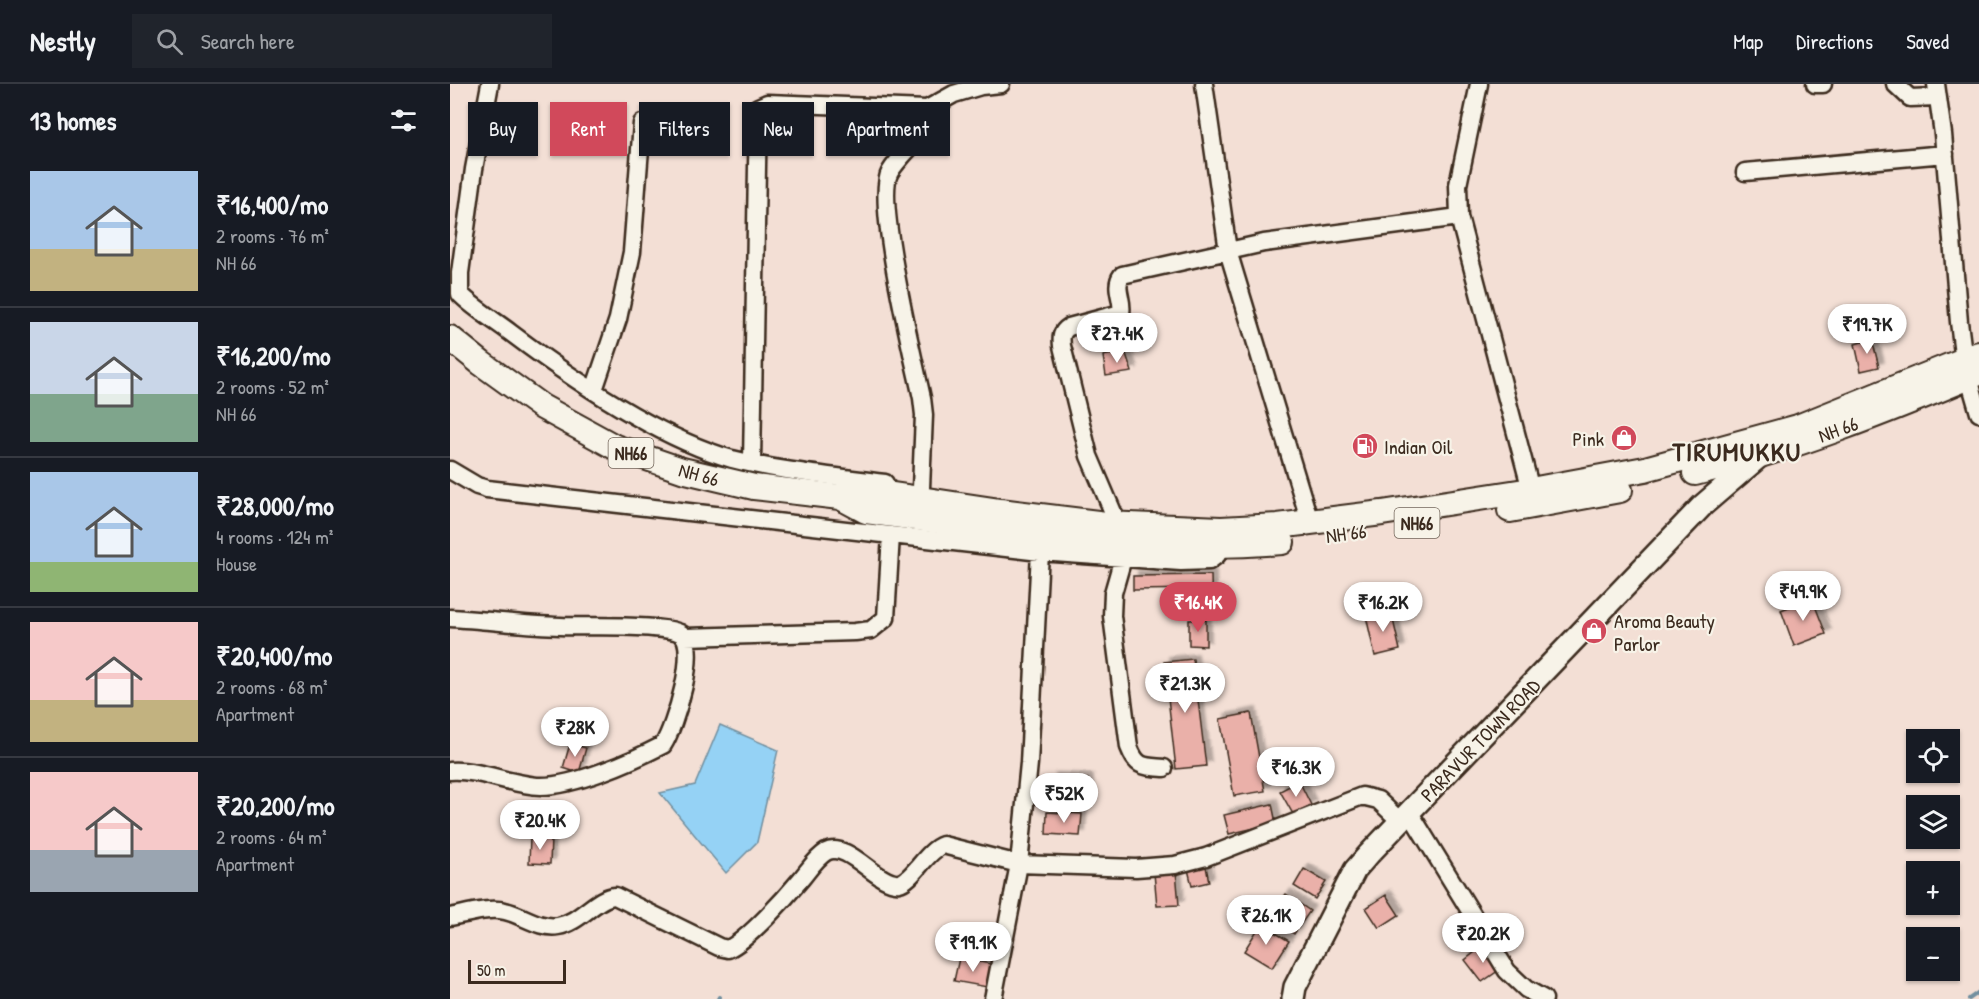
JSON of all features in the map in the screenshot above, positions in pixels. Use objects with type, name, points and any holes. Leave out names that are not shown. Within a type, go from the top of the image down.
[{"type":"highway","name":"NH 66","points":[[450,338],[542,407],[615,447],[682,470],[753,487],[840,497],[867,491],[982,508],[1118,524],[1221,529],[1310,522],[1382,513],[1531,490],[1645,469],[1798,427],[1973,366]]},
{"type":"highway","name":"NH 66","points":[[840,497],[866,511],[1038,534],[1148,544],[1218,546],[1294,540],[1555,503],[1707,470],[1760,456],[1840,429],[1973,366]]},
{"type":"main road","name":"PARAVUR TOWN ROAD","points":[[1293,999],[1295,987],[1355,870],[1703,505],[1760,456]]},
{"type":"main road","points":[[1703,505],[1707,470]]},
{"type":"street","points":[[490,84],[474,169],[460,273],[460,294],[544,358],[621,408],[679,438],[730,458],[772,468],[970,496],[982,508]]},
{"type":"street","points":[[752,463],[758,107],[766,103],[927,109],[944,99],[981,85],[1001,84]]},
{"type":"street","points":[[1204,84],[1228,251],[1310,522]]},
{"type":"street","points":[[1479,84],[1458,185],[1459,217],[1531,490]]},
{"type":"street","points":[[1815,84],[1823,84]]},
{"type":"street","points":[[1895,84],[1910,98],[1936,91],[1945,154],[1959,322],[1973,366],[1979,413]]},
{"type":"street","points":[[921,488],[923,406],[886,217],[885,190],[888,174],[925,130],[944,99]]},
{"type":"street","points":[[1745,172],[1945,154]]},
{"type":"street","points":[[594,390],[618,319],[632,252],[639,156]]},
{"type":"street","points":[[1118,524],[1089,456],[1062,346],[1063,331],[1069,327],[1121,313],[1122,305],[1118,284],[1122,274],[1264,243],[1459,217]]},
{"type":"street","points":[[450,470],[477,486],[487,489],[1040,552],[1181,562],[1209,561],[1217,555],[1218,546]]},
{"type":"street","points":[[450,618],[560,626],[627,625],[668,629],[685,637],[871,630],[886,618],[891,535]]},
{"type":"street","points":[[993,999],[1019,864],[1029,763],[1040,552]]},
{"type":"street","points":[[1123,558],[1113,593],[1112,616],[1129,747],[1140,765],[1164,768]]},
{"type":"street","points":[[450,771],[466,771],[540,786],[560,784],[663,746],[679,708],[688,653],[685,637]]},
{"type":"street","points":[[450,917],[505,910],[544,925],[561,926],[573,922],[607,898],[615,896],[718,947],[728,949],[740,941],[788,895],[822,855],[833,850],[843,852],[888,880],[897,883],[905,880],[932,851],[943,845],[1019,864],[1136,868],[1175,865],[1206,856],[1362,796],[1378,800],[1406,817],[1507,971],[1526,989],[1544,999]]},
{"type":"water","points":[[720,725],[778,750],[757,842],[726,873],[660,793],[695,785]]},
{"type":"building","points":[[1872,339],[1879,367],[1861,371],[1855,344]]},
{"type":"building","points":[[1125,351],[1132,372],[1106,376],[1103,356]]},
{"type":"building","points":[[1211,575],[1212,614],[1176,615],[1176,601],[1200,600],[1200,589],[1133,590],[1133,576]]},
{"type":"building","points":[[1812,598],[1826,634],[1794,646],[1781,610]]},
{"type":"building","points":[[1391,611],[1400,650],[1375,656],[1366,616]]},
{"type":"building","points":[[1189,620],[1206,620],[1206,646],[1189,645]]},
{"type":"building","points":[[1193,659],[1206,766],[1176,769],[1164,662]]},
{"type":"building","points":[[1251,713],[1265,791],[1234,796],[1220,719]]},
{"type":"building","points":[[570,744],[586,748],[579,773],[563,768]]},
{"type":"building","points":[[1051,778],[1088,779],[1088,796],[1051,795]]},
{"type":"building","points":[[1299,781],[1311,805],[1293,814],[1280,791]]},
{"type":"building","points":[[1272,804],[1276,823],[1229,834],[1224,815]]},
{"type":"building","points":[[1047,812],[1082,814],[1080,836],[1046,834]]},
{"type":"building","points":[[530,838],[551,839],[550,864],[529,863]]},
{"type":"building","points":[[1205,861],[1209,882],[1192,886],[1187,865]]},
{"type":"building","points":[[1304,869],[1326,882],[1315,899],[1294,886]]},
{"type":"building","points":[[1176,871],[1179,905],[1157,906],[1154,873]]},
{"type":"building","points":[[1286,894],[1310,911],[1294,934],[1269,917]]},
{"type":"building","points":[[1386,895],[1399,915],[1379,928],[1366,908]]},
{"type":"building","points":[[1261,924],[1289,941],[1272,968],[1244,951]]},
{"type":"building","points":[[1484,945],[1502,968],[1482,982],[1465,960]]},
{"type":"building","points":[[959,958],[991,964],[987,987],[954,981]]},
{"type":"waterway","points":[[1969,999],[1979,992]]},
{"type":"place","name":"Pink","points":[[1624,438]]},
{"type":"place","name":"Indian Oil","points":[[1365,446]]},
{"type":"place","name":"Aroma Beauty Parlor","points":[[1594,631]]},
{"type":"district","name":"TIRUMUKKU","points":[[1737,451]]}]
